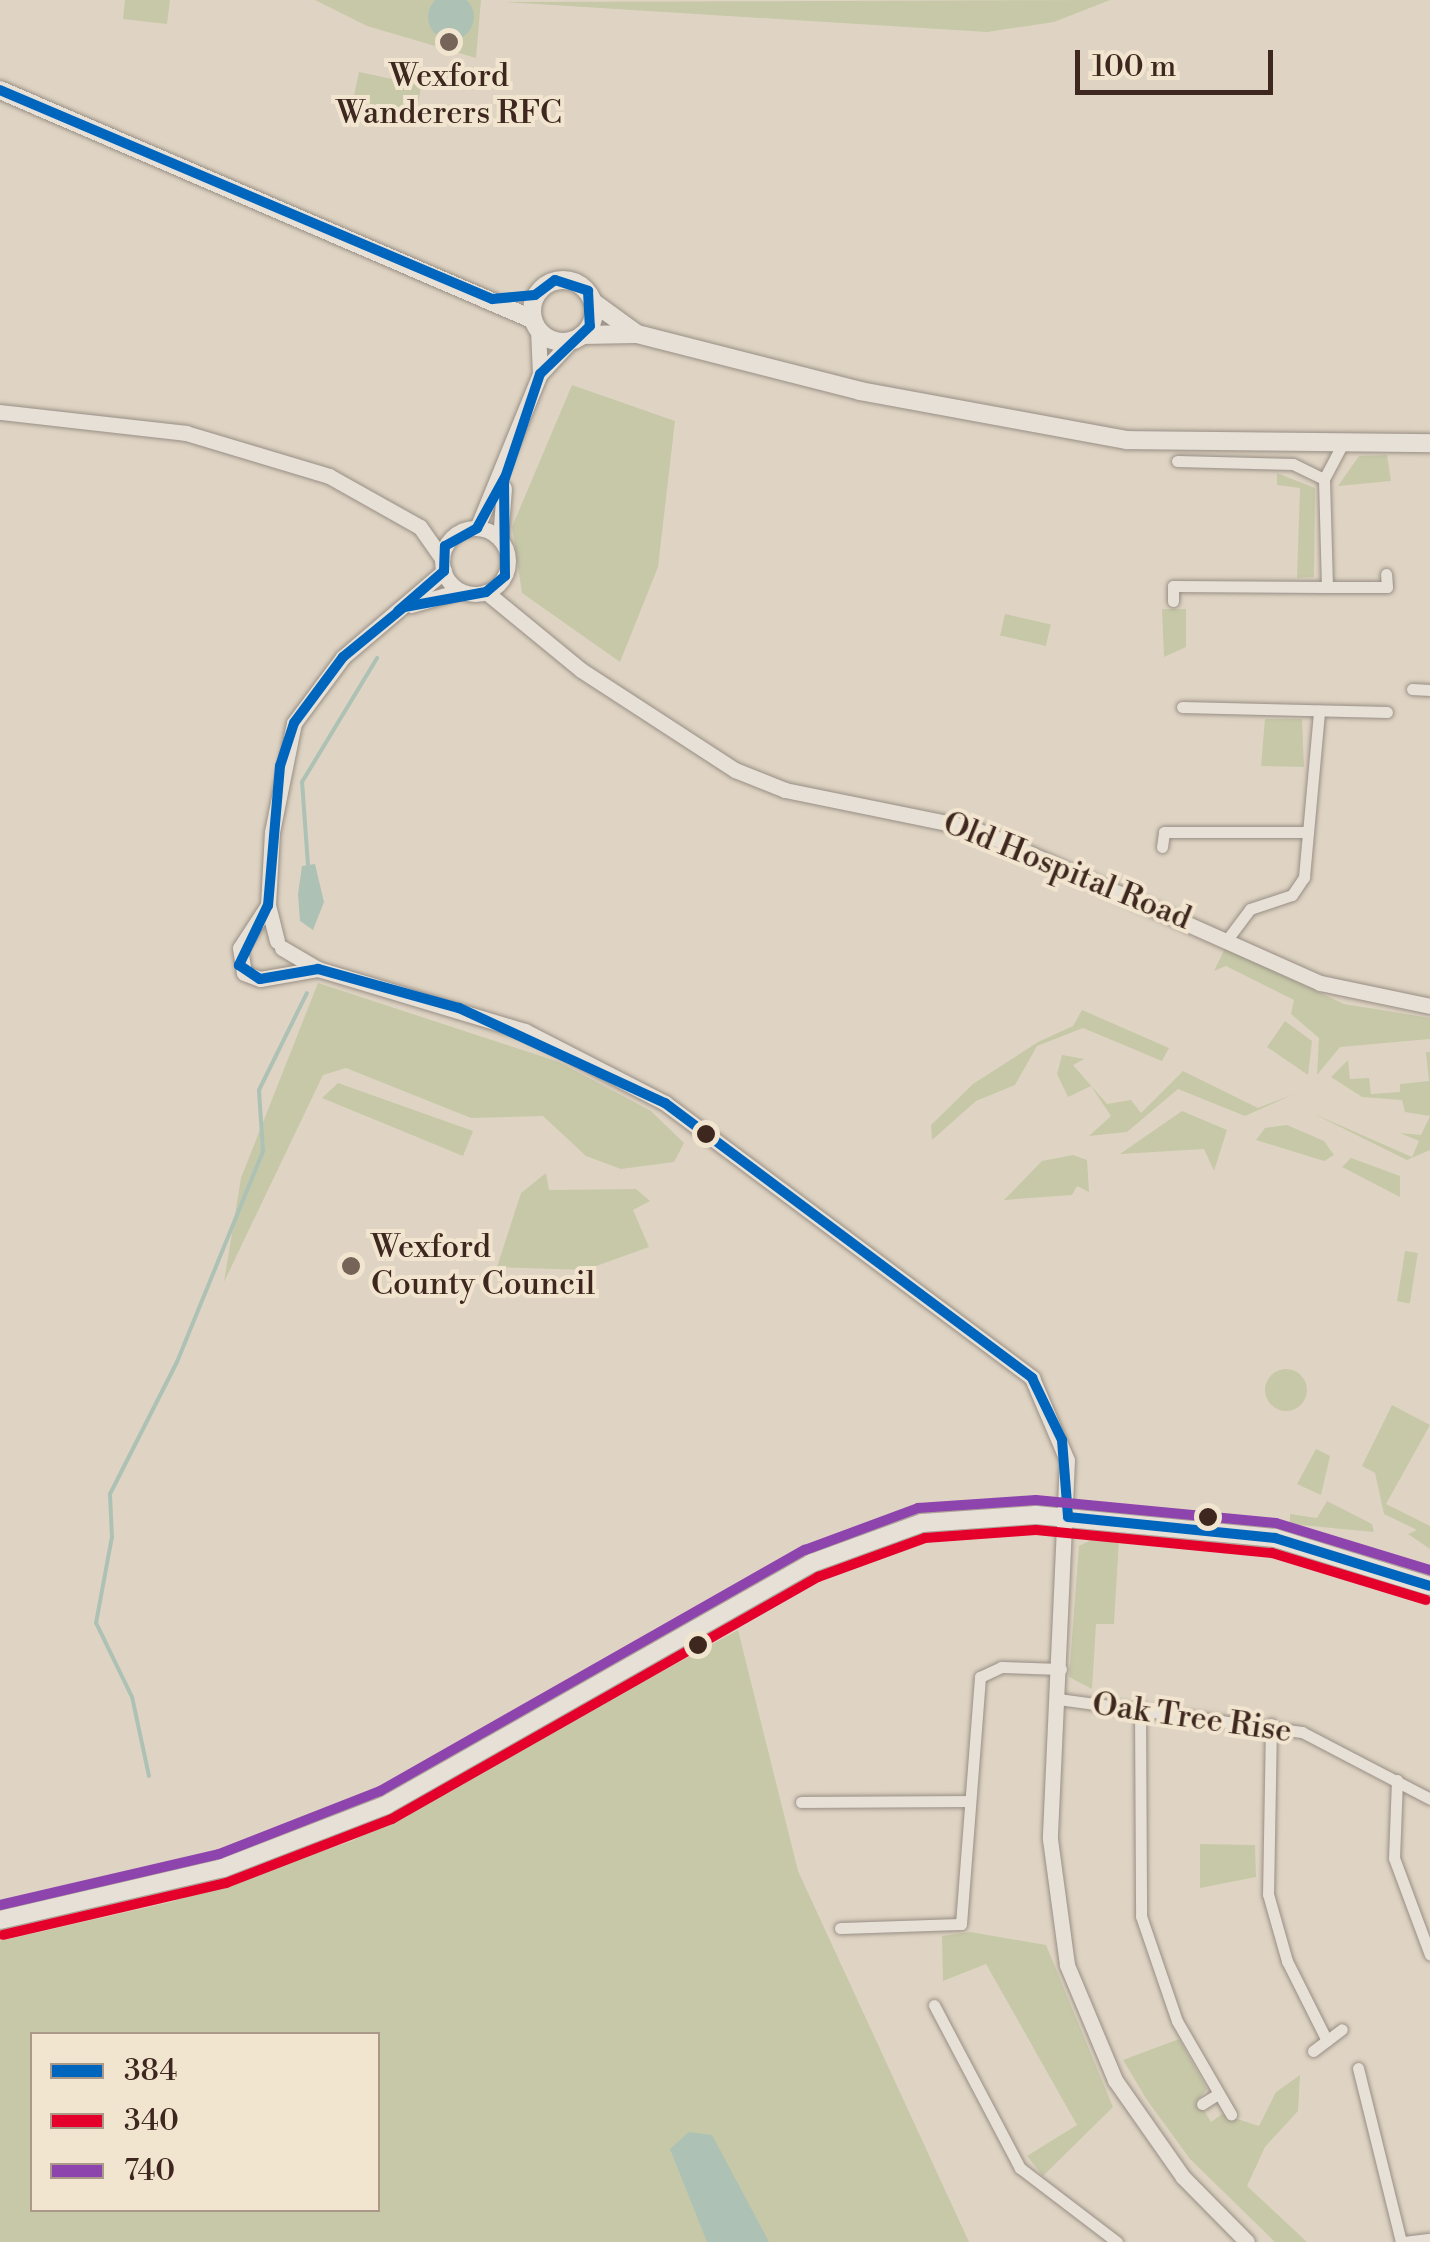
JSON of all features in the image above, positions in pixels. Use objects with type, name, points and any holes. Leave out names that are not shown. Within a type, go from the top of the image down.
[{"type":"main road","points":[[0,90],[492,299],[535,324],[576,338],[637,334],[1042,427],[1200,444],[1430,442]]},
{"type":"main road","points":[[492,299],[535,295],[567,279],[637,334]]},
{"type":"main road","points":[[535,295],[535,324]]},
{"type":"main road","points":[[576,338],[593,302]]},
{"type":"main road","points":[[0,1920],[223,1868],[386,1805],[875,1535],[968,1517],[1068,1517],[1275,1538],[1430,1586]]},
{"type":"street","points":[[0,412],[186,433],[329,476],[420,526],[453,536],[477,528],[504,481],[540,374],[535,324]]},
{"type":"street","points":[[540,374],[576,338]]},
{"type":"street","points":[[1327,587],[1324,479],[1343,443]]},
{"type":"street","points":[[1177,460],[1293,464],[1324,479]]},
{"type":"street","points":[[504,481],[500,539],[508,604]]},
{"type":"street","points":[[420,526],[460,590]]},
{"type":"street","points":[[477,528],[500,539]]},
{"type":"street","points":[[277,973],[280,944],[268,905],[280,766],[294,723],[343,657],[404,607],[443,565],[453,536]]},
{"type":"street","points":[[1172,601],[1173,586],[1387,587],[1386,574]]},
{"type":"street","points":[[404,607],[460,590],[486,592],[505,576]]},
{"type":"street","name":"Old Hospital Road","points":[[486,592],[508,604],[582,670],[735,770],[784,790],[972,828],[1362,998],[1430,1006]]},
{"type":"street","points":[[1412,690],[1430,690]]},
{"type":"street","points":[[1182,707],[1387,712]]},
{"type":"street","points":[[1228,937],[1250,908],[1300,887],[1319,712]]},
{"type":"street","points":[[1162,847],[1164,832],[1308,832]]},
{"type":"street","points":[[268,905],[238,956],[244,972],[318,969]]},
{"type":"street","points":[[252,935],[280,944],[318,969],[497,1021],[594,1064],[870,1251],[1032,1378],[1062,1440],[1068,1517],[1050,1838],[1067,1966],[1116,2080],[1183,2177],[1247,2242]]},
{"type":"street","points":[[840,1928],[961,1924],[980,1677],[1002,1667],[1061,1669]]},
{"type":"street","name":"Oak Tree Rise","points":[[1058,1699],[1270,1724],[1397,1780],[1430,1799]]},
{"type":"street","points":[[1140,1707],[1134,1858],[1141,1916],[1177,2021],[1230,2114]]},
{"type":"street","points":[[1270,1724],[1268,1894],[1288,1964],[1327,2040]]},
{"type":"street","points":[[1397,1780],[1394,1858],[1430,1955]]},
{"type":"street","points":[[800,1802],[969,1800]]},
{"type":"street","points":[[934,2005],[1026,2176],[1117,2242]]},
{"type":"street","points":[[1314,2051],[1342,2030]]},
{"type":"street","points":[[1358,2068],[1402,2242],[1430,2239]]},
{"type":"street","points":[[1202,2104],[1218,2094]]},
{"type":"shaded area","points":[[438,-1],[464,-1],[472,8],[472,26],[460,38],[442,38],[430,26],[430,8]]},
{"type":"shaded area","points":[[125,0],[170,0],[167,24],[123,19]]},
{"type":"shaded area","name":"Wexford Wanderers RFC","points":[[315,0],[481,0],[476,58],[367,26]]},
{"type":"shaded area","points":[[1110,0],[1054,22],[987,32],[504,2]]},
{"type":"shaded area","points":[[359,72],[422,85],[415,118],[352,104]]},
{"type":"shaded area","points":[[572,385],[675,421],[658,567],[620,662],[522,593],[512,527]]},
{"type":"shaded area","points":[[1387,455],[1391,481],[1338,486],[1359,456]]},
{"type":"shaded area","points":[[1277,473],[1315,488],[1314,577],[1297,578],[1300,488],[1277,485]]},
{"type":"shaded area","points":[[1162,609],[1186,609],[1186,647],[1164,657]]},
{"type":"shaded area","points":[[1005,614],[1051,625],[1046,646],[1000,635]]},
{"type":"shaded area","points":[[1265,719],[1302,719],[1304,767],[1261,766]]},
{"type":"shaded area","points":[[315,864],[324,902],[313,930],[300,921],[298,894],[302,866]]},
{"type":"shaded area","points":[[1225,948],[1344,1004],[1430,1018],[1430,1039],[1340,1047],[1317,1075],[1319,1038],[1291,1014],[1294,1000],[1226,966],[1214,971]]},
{"type":"shaded area","points":[[318,983],[559,1062],[651,1111],[684,1143],[674,1162],[621,1169],[586,1156],[543,1116],[471,1118],[346,1068],[323,1075],[224,1282],[241,1178]]},
{"type":"shaded area","points":[[1082,1010],[1169,1048],[1162,1061],[1083,1028],[1037,1046],[1015,1085],[976,1101],[932,1140],[931,1125],[973,1084],[1038,1042],[1073,1026]]},
{"type":"shaded area","points":[[1285,1021],[1312,1041],[1308,1075],[1267,1047]]},
{"type":"shaded area","points":[[1426,1052],[1430,1052],[1430,1116],[1405,1112],[1402,1100],[1362,1097],[1331,1077],[1348,1060],[1350,1079],[1369,1078],[1371,1094],[1400,1092],[1400,1084],[1429,1081]]},
{"type":"shaded area","points":[[1062,1055],[1084,1059],[1073,1065],[1107,1104],[1131,1100],[1141,1113],[1183,1071],[1258,1108],[1294,1094],[1245,1116],[1178,1089],[1127,1132],[1089,1136],[1111,1116],[1091,1086],[1068,1097],[1057,1074]]},
{"type":"shaded area","points":[[338,1083],[473,1131],[463,1156],[322,1098]]},
{"type":"shaded area","points":[[1182,1111],[1227,1130],[1214,1171],[1204,1149],[1120,1154]]},
{"type":"shaded area","points":[[1312,1113],[1412,1157],[1419,1141],[1400,1133],[1421,1135],[1430,1116],[1430,1150],[1407,1160]]},
{"type":"shaded area","points":[[1287,1125],[1324,1141],[1334,1155],[1324,1161],[1256,1140],[1265,1128]]},
{"type":"shaded area","points":[[1073,1155],[1087,1160],[1089,1192],[1077,1186],[1072,1195],[1004,1200],[1042,1161]]},
{"type":"shaded area","points":[[1351,1158],[1400,1176],[1400,1197],[1342,1167]]},
{"type":"shaded area","points":[[546,1173],[549,1190],[636,1189],[650,1201],[633,1210],[649,1247],[585,1270],[497,1267],[521,1193]]},
{"type":"shaded area","points":[[1405,1251],[1418,1253],[1410,1303],[1397,1301]]},
{"type":"shaded area","points":[[1286,1369],[1301,1375],[1307,1390],[1301,1405],[1286,1411],[1271,1405],[1265,1390],[1271,1375]]},
{"type":"shaded area","points":[[1392,1405],[1430,1425],[1386,1504],[1430,1526],[1430,1549],[1408,1534],[1417,1530],[1384,1514],[1375,1473],[1362,1466]]},
{"type":"shaded area","points":[[1316,1449],[1330,1456],[1321,1495],[1297,1484]]},
{"type":"shaded area","points":[[1327,1501],[1372,1524],[1374,1532],[1290,1524],[1290,1514],[1317,1518]]},
{"type":"shaded area","points":[[1095,1538],[1119,1539],[1114,1624],[1096,1624],[1092,1689],[1069,1677],[1079,1546]]},
{"type":"shaded area","points":[[738,1630],[798,1871],[969,2242],[0,2242],[0,1941],[171,1902],[352,1841]]},
{"type":"shaded area","points":[[1200,1844],[1255,1845],[1256,1877],[1200,1888]]},
{"type":"shaded area","points":[[970,1932],[1046,1945],[1113,2107],[1043,2176],[1027,2156],[1077,2125],[986,1964],[943,1981],[942,1936]]},
{"type":"shaded area","points":[[1179,2039],[1207,2089],[1198,2100],[1211,2122],[1222,2114],[1259,2126],[1276,2092],[1300,2075],[1298,2111],[1265,2147],[1247,2186],[1307,2242],[1275,2242],[1190,2159],[1123,2060]]},
{"type":"shaded area","points":[[689,2132],[712,2135],[769,2242],[707,2242],[670,2149]]},
{"type":"waterway","points":[[308,865],[302,782],[377,658]]},
{"type":"waterway","points":[[149,1776],[132,1697],[96,1623],[112,1537],[110,1494],[177,1362],[263,1151],[259,1090],[307,993]]},
{"type":"transit line","name":"384","points":[[0,90],[492,299],[535,295],[555,280],[588,291],[590,326],[540,374],[504,481],[505,576],[486,592],[404,607],[343,657],[294,723],[280,766],[268,905],[239,965],[260,979],[318,969],[459,1008],[665,1103],[1032,1378],[1062,1440],[1068,1517]]},
{"type":"transit line","name":"384","points":[[398,611],[444,571],[445,546],[477,528],[505,477]]},
{"type":"transit line","name":"740","points":[[0,1905],[219,1854],[380,1791],[805,1550],[918,1508],[1036,1500],[1276,1523],[1430,1570]]},
{"type":"transit line","name":"384","points":[[1068,1517],[1275,1538],[1430,1586]]},
{"type":"transit line","name":"340","points":[[3,1935],[226,1883],[392,1819],[818,1577],[925,1538],[1036,1530],[1272,1553],[1426,1600]]},
{"type":"place","name":"Wexford Wanderers RFC","points":[[449,42]]},
{"type":"place","name":"Wexford County Council","points":[[351,1266]]}]
